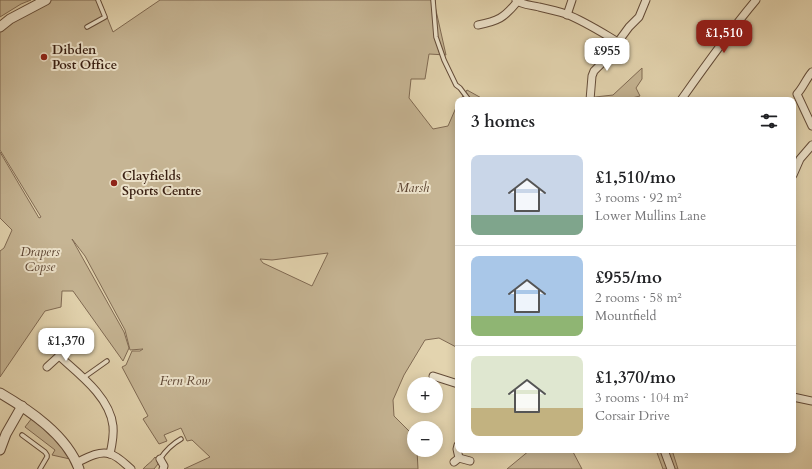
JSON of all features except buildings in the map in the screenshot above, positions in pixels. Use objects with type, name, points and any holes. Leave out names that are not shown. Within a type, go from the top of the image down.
[{"type":"street","points":[[0,28],[10,20],[46,0]]},
{"type":"street","points":[[567,15],[572,0]]},
{"type":"street","points":[[590,97],[592,76],[594,71],[607,58],[629,27],[639,17],[646,0]]},
{"type":"street","points":[[682,97],[718,46],[756,0]]},
{"type":"street","points":[[478,25],[500,18],[509,12],[516,1],[526,5],[567,15],[618,42]]},
{"type":"street","points":[[795,97],[811,74],[804,70]]},
{"type":"street","points":[[796,99],[812,126]]},
{"type":"street","points":[[796,168],[800,158],[812,145]]},
{"type":"street","points":[[47,367],[70,343]]},
{"type":"street","points":[[59,356],[97,392],[105,404],[113,426],[110,454]]},
{"type":"street","points":[[433,376],[455,383]]},
{"type":"street","points":[[0,393],[22,406],[53,431],[72,455],[77,466],[86,458],[107,453],[115,456],[131,469]]},
{"type":"street","points":[[796,398],[812,401]]},
{"type":"street","points":[[0,450],[6,434],[22,406]]},
{"type":"street","points":[[457,453],[457,460],[470,461]]},
{"type":"street","points":[[665,453],[671,469]]},
{"type":"street","points":[[160,458],[164,466],[163,469]]},
{"type":"lane","points":[[87,27],[105,17],[98,0]]},
{"type":"lane","points":[[433,0],[436,37],[444,60],[456,85],[467,97]]},
{"type":"lane","points":[[83,378],[107,361]]},
{"type":"lane","points":[[22,435],[47,455],[40,469]]},
{"type":"lane","points":[[160,458],[169,447],[181,439]]},
{"type":"green space","points":[[0,0],[31,0],[21,4],[0,17]]},
{"type":"green space","points":[[51,0],[100,0],[113,32],[160,0],[435,0],[446,55],[429,54],[425,79],[411,79],[409,98],[433,129],[448,126],[455,110],[455,346],[439,338],[425,340],[404,375],[393,400],[394,416],[407,429],[407,457],[417,457],[418,469],[184,469],[210,457],[192,440],[187,441],[181,428],[164,435],[167,441],[159,444],[143,419],[148,416],[122,367],[126,365],[132,351],[140,351],[143,349],[130,350],[125,330],[85,256],[72,239],[124,332],[129,348],[123,361],[73,291],[62,291],[61,307],[45,311],[0,377],[0,251],[4,248],[12,230],[0,218],[0,152],[39,218],[41,217],[0,150],[0,30],[11,21]],"holes":[[[328,253],[312,286],[263,263],[260,259],[272,260]]]},
{"type":"green space","points":[[642,68],[642,79],[636,88],[640,96],[595,97],[613,95]]},
{"type":"green space","points":[[467,90],[480,97],[462,97]]},
{"type":"green space","points":[[32,418],[62,447],[70,459],[52,455],[55,450],[25,427]]},
{"type":"green space","points":[[526,453],[574,453],[582,469],[507,469]]},
{"type":"green space","points":[[657,453],[673,453],[678,469],[663,469]]},
{"type":"green space","points":[[155,457],[159,461],[154,469],[143,469],[152,461]]},
{"type":"place","name":"Dibden Post Office","points":[[44,57]]},
{"type":"place","name":"Clayfields Sports Centre","points":[[114,183]]},
{"type":"park label","name":"Marsh","points":[[413,188]]},
{"type":"park label","name":"Drapers Copse","points":[[40,260]]},
{"type":"park label","name":"Fern Row","points":[[185,381]]}]
